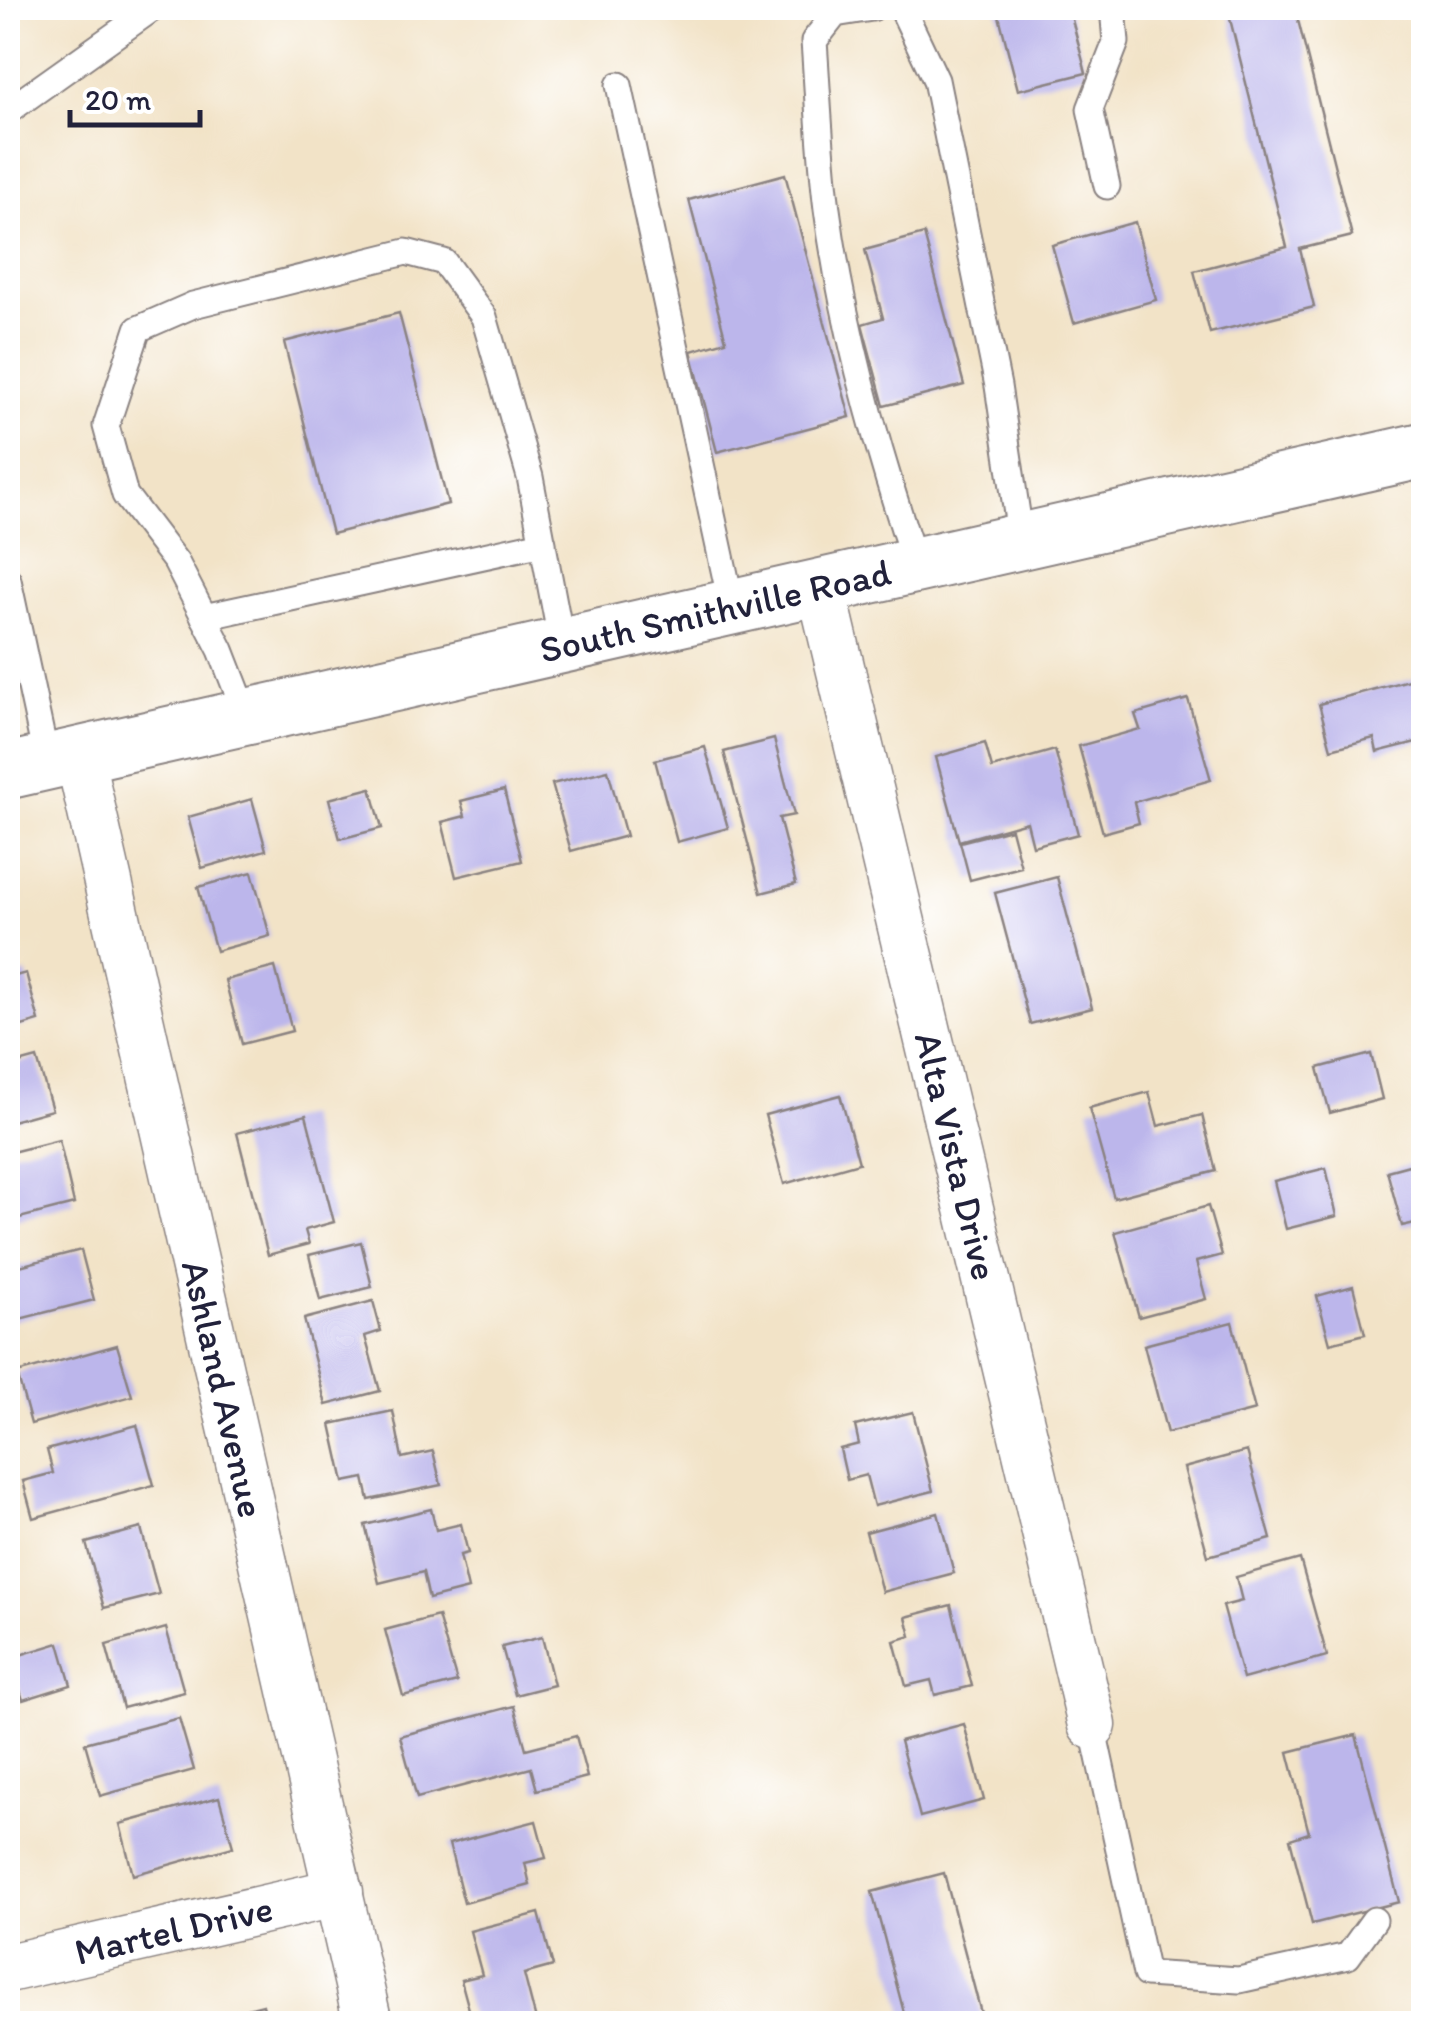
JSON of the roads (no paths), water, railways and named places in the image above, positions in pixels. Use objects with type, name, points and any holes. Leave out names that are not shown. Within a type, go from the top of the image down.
[{"type":"main road","name":"South Smithville Road","points":[[45,763],[1424,450]]},
{"type":"street","name":"Alta Vista Drive","points":[[821,587],[1092,1725]]},
{"type":"street","name":"Ashland Avenue","points":[[45,763],[339,1892],[368,2024]]},
{"type":"street","name":"Martel Drive","points":[[8,1968],[339,1892]]},
{"type":"lane","points":[[8,111],[154,8]]},
{"type":"lane","points":[[872,8],[836,14],[814,41],[822,153],[840,290],[877,442],[916,566]]},
{"type":"lane","points":[[902,8],[936,80],[998,386],[1021,541]]},
{"type":"lane","points":[[1107,186],[1090,109],[1116,42],[1113,8]]},
{"type":"lane","points":[[619,84],[732,607]]},
{"type":"lane","points":[[248,716],[176,562],[125,495],[106,426],[138,328],[194,305],[406,252],[444,262],[484,316],[530,476],[562,646]]},
{"type":"lane","points":[[204,617],[543,543]]},
{"type":"lane","points":[[8,580],[45,763]]},
{"type":"lane","points":[[1092,1725],[1146,1974],[1239,1980],[1348,1956],[1374,1920]]}]
